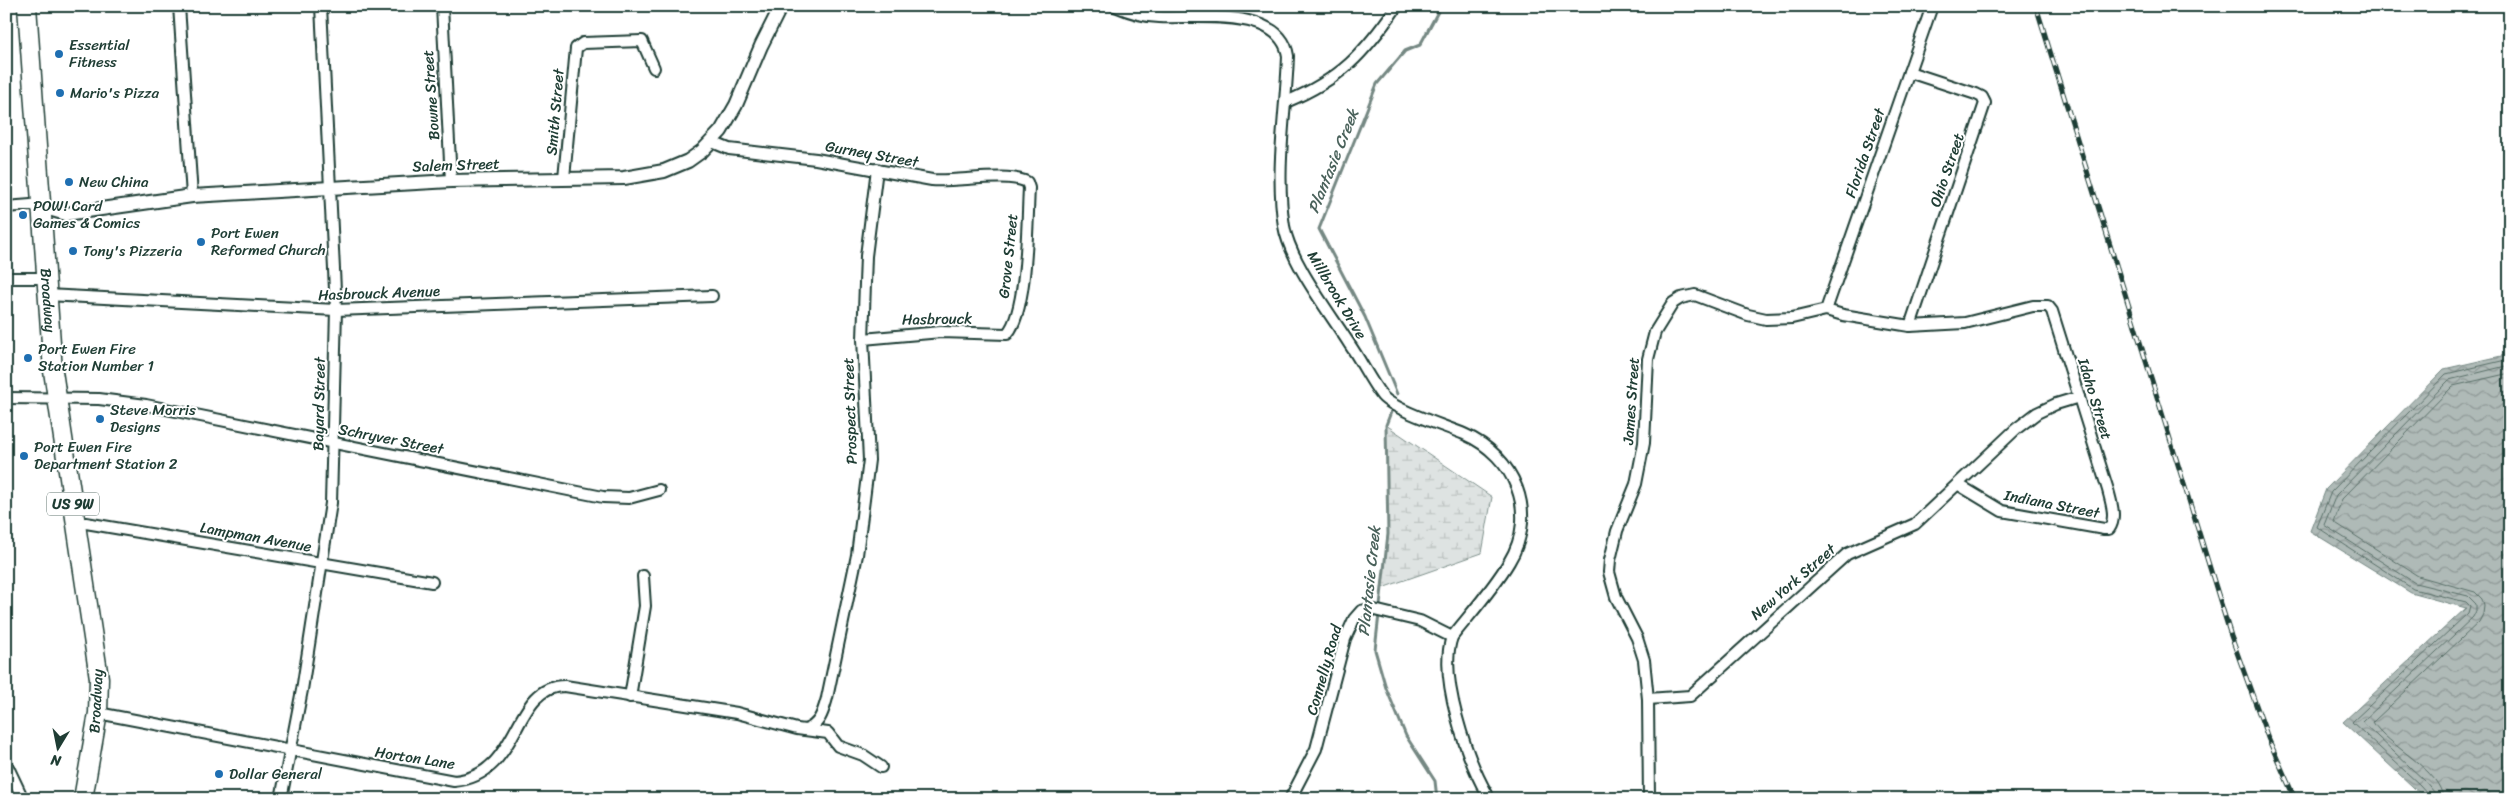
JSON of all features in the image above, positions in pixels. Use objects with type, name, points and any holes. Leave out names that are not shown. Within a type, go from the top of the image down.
[{"type":"highway","name":"Broadway","points":[[27,6],[47,287],[57,398],[96,642],[99,678],[98,713],[83,799]]},
{"type":"street","points":[[179,6],[192,196]]},
{"type":"street","name":"Bayard Street","points":[[281,799],[323,564],[331,503],[336,310],[321,6]]},
{"type":"street","name":"Bowne Street","points":[[442,6],[451,181]]},
{"type":"street","name":"Salem Street","points":[[42,208],[66,214],[192,196],[451,181],[624,178],[664,171],[688,161],[712,142],[728,120],[781,6]]},
{"type":"street","name":"Millbrook Drive","points":[[1115,6],[1145,16],[1224,16],[1265,27],[1274,33],[1287,48],[1286,102],[1280,183],[1284,227],[1304,272],[1383,397],[1432,422],[1466,435],[1491,450],[1505,465],[1521,494],[1522,519],[1519,537],[1510,561],[1452,637]]},
{"type":"street","points":[[1286,102],[1334,78],[1363,53],[1397,6]]},
{"type":"street","name":"Florida Street","points":[[1826,310],[1932,6]]},
{"type":"street","name":"Smith Street","points":[[564,178],[576,48],[584,43],[642,41],[654,68]]},
{"type":"street","name":"Ohio Street","points":[[1909,72],[1976,94],[1982,97],[1986,103],[1910,326]]},
{"type":"street","name":"Gurney Street","points":[[712,142],[729,149],[816,159],[932,180],[1010,178],[1027,182]]},
{"type":"street","name":"Prospect Street","points":[[805,730],[822,717],[857,555],[869,460],[863,339],[866,256],[877,169]]},
{"type":"street","name":"Grove Street","points":[[1010,331],[1016,319],[1023,282],[1029,188],[1027,182]]},
{"type":"street","points":[[6,207],[31,204],[42,208]]},
{"type":"street","name":"Hasbrouck Avenue","points":[[6,278],[47,287],[336,310],[712,296]]},
{"type":"street","name":"James Street","points":[[1649,799],[1648,699],[1644,660],[1637,638],[1616,598],[1609,572],[1612,546],[1636,484],[1644,443],[1648,359],[1655,332],[1673,303],[1680,298],[1695,296],[1748,315],[1766,319],[1792,318],[1826,310],[1843,315],[1910,326],[1965,323],[2027,308]]},
{"type":"street","name":"Idaho Street","points":[[2027,308],[2048,306],[2052,311],[2108,490],[2113,510],[2112,523]]},
{"type":"street","name":"Hasbrouck","points":[[863,339],[941,332],[1003,336],[1010,331]]},
{"type":"street","name":"Schryver Street","points":[[6,398],[99,399],[146,405],[603,497],[629,498],[659,490]]},
{"type":"street","name":"New York Street","points":[[1648,699],[1690,696],[1847,554],[1915,524],[1959,485],[2016,429],[2037,413],[2056,404],[2079,398]]},
{"type":"street","name":"Indiana Street","points":[[1959,485],[2002,511],[2104,529],[2109,529],[2112,523]]},
{"type":"street","name":"Lampman Avenue","points":[[76,524],[86,523],[432,582]]},
{"type":"street","points":[[630,697],[645,606],[643,576]]},
{"type":"street","name":"Connelly Road","points":[[1290,799],[1316,749],[1345,640],[1351,626],[1361,612],[1370,609],[1420,621],[1452,637]]},
{"type":"street","points":[[1452,637],[1449,644],[1449,673],[1456,711],[1463,738],[1488,797]]},
{"type":"street","name":"Horton Lane","points":[[98,713],[439,779],[464,780],[476,776],[493,765],[508,746],[534,699],[548,688],[566,686],[737,713],[805,730],[828,733],[838,746],[864,755],[881,767]]},
{"type":"street","points":[[6,763],[23,799]]},
{"type":"green space","points":[[1386,425],[1492,497],[1482,553],[1382,588],[1388,534]]},
{"type":"water","points":[[2510,354],[2510,799],[2426,799],[2343,722],[2466,608],[2411,593],[2310,531],[2326,489],[2444,369]]},
{"type":"waterway","name":"Plantasie Creek","points":[[1397,394],[1365,317],[1319,229],[1377,84],[1405,51],[1420,45],[1441,6]]},
{"type":"waterway","name":"Plantasie Creek","points":[[1391,412],[1386,425],[1388,534],[1375,650],[1386,688],[1406,736],[1435,781],[1437,799]]},
{"type":"railway","points":[[2036,6],[2231,636],[2268,738],[2295,799]]},
{"type":"place","name":"Essential Fitness","points":[[59,54]]},
{"type":"place","name":"Mario's Pizza","points":[[60,93]]},
{"type":"place","name":"New China","points":[[69,182]]},
{"type":"place","name":"POW! Card Games & Comics","points":[[23,215]]},
{"type":"place","name":"Port Ewen Reformed Church","points":[[201,242]]},
{"type":"place","name":"Tony's Pizzeria","points":[[73,251]]},
{"type":"place","name":"Port Ewen Fire Station Number 1","points":[[28,358]]},
{"type":"place","name":"Steve Morris Designs","points":[[100,419]]},
{"type":"place","name":"Port Ewen Fire Department Station 2","points":[[24,456]]},
{"type":"place","name":"Dollar General","points":[[219,774]]}]
